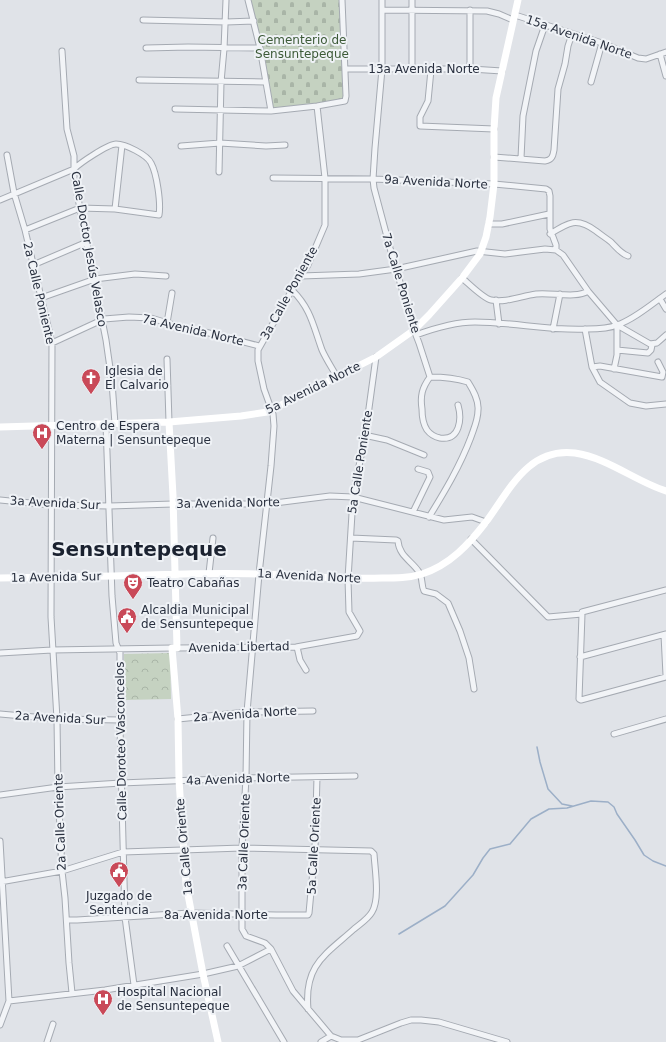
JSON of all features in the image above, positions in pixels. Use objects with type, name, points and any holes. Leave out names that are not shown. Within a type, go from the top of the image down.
[{"type":"street","points":[[219,172],[221,82],[226,22],[226,0]]},
{"type":"street","points":[[248,0],[260,48],[271,111]]},
{"type":"street","points":[[175,109],[271,111],[345,101],[342,0]]},
{"type":"street","name":"7a Calle Poniente","points":[[382,0],[382,69],[373,179],[396,269],[430,378]]},
{"type":"street","points":[[412,0],[412,70]]},
{"type":"street","points":[[415,332],[462,278],[481,251],[489,224],[494,184],[494,129],[496,98],[518,0]]},
{"type":"street","name":"15a Avenida Norte","points":[[382,10],[470,10],[492,12],[545,25],[602,43],[642,59],[651,58],[666,52]]},
{"type":"street","points":[[470,10],[470,69]]},
{"type":"street","points":[[143,20],[226,22],[254,21]]},
{"type":"street","points":[[521,158],[523,116],[536,51],[545,25]]},
{"type":"street","points":[[494,157],[545,161],[550,160],[553,156],[558,89],[572,34]]},
{"type":"street","points":[[591,82],[602,43]]},
{"type":"street","points":[[146,48],[260,48]]},
{"type":"street","name":"Calle Doctor Jesús Velasco","points":[[62,50],[67,129],[74,156],[74,178],[103,320],[112,382],[115,424]]},
{"type":"street","points":[[660,54],[666,76]]},
{"type":"street","name":"13a Avenida Norte","points":[[345,69],[470,69],[502,71]]},
{"type":"street","points":[[431,70],[428,101],[420,117],[420,126],[494,129]]},
{"type":"street","points":[[139,80],[265,82]]},
{"type":"street","name":"3a Calle Poniente","points":[[253,647],[274,426],[272,410],[266,396],[257,356],[260,346],[308,265],[325,225],[325,178],[316,106]]},
{"type":"street","points":[[182,146],[220,143],[266,146],[285,145]]},
{"type":"street","points":[[0,200],[74,169],[82,161],[111,145],[117,144],[128,147],[147,158],[152,163],[158,190],[160,206],[159,215],[115,209],[80,208],[25,230]]},
{"type":"street","points":[[115,209],[122,145]]},
{"type":"street","name":"2a Calle Poniente","points":[[7,155],[14,193],[25,230],[52,343],[52,650]]},
{"type":"street","name":"9a Avenida Norte","points":[[273,178],[373,179],[494,184],[548,189],[550,196],[549,214]]},
{"type":"street","points":[[489,224],[502,224],[549,214],[550,234],[556,245],[556,250]]},
{"type":"street","points":[[550,234],[558,228],[569,224],[578,222],[584,223],[628,256]]},
{"type":"street","points":[[33,265],[87,242]]},
{"type":"street","points":[[301,276],[359,274],[396,269],[473,251],[505,254],[545,249],[556,250],[563,254],[588,291],[617,325],[652,345],[657,343],[666,335]]},
{"type":"street","points":[[41,298],[94,279],[134,274],[166,276]]},
{"type":"street","points":[[462,278],[488,299],[496,300],[512,299],[537,294],[581,294],[588,291]]},
{"type":"street","points":[[292,290],[302,300],[309,312],[322,351],[337,377]]},
{"type":"street","points":[[167,323],[172,293]]},
{"type":"street","points":[[553,329],[560,294]]},
{"type":"street","name":"5a Avenida Norte","points":[[0,427],[169,422],[241,416],[267,412],[376,357],[415,332],[464,323],[499,324],[553,329],[611,327],[632,318],[666,294]]},
{"type":"street","points":[[660,299],[666,309]]},
{"type":"street","points":[[496,300],[499,324]]},
{"type":"street","name":"7a Avenida Norte","points":[[52,343],[103,320],[129,317],[151,318],[198,332],[206,332],[260,346]]},
{"type":"street","points":[[614,369],[617,350],[617,325]]},
{"type":"street","points":[[585,329],[592,367],[600,382],[630,403],[646,406],[666,404]]},
{"type":"street","points":[[617,350],[648,353],[651,350],[652,345]]},
{"type":"street","name":"5a Calle Poniente","points":[[357,636],[360,631],[349,612],[348,579],[353,497],[376,357]]},
{"type":"street","points":[[167,359],[169,422]]},
{"type":"street","points":[[592,367],[600,366],[662,377],[663,372],[658,362]]},
{"type":"street","points":[[458,405],[460,421],[459,427],[455,434],[448,438],[435,437],[427,430],[423,418],[421,396],[422,389],[430,378],[458,378],[468,382],[474,393],[479,408],[478,418],[458,466],[446,491],[429,517],[444,520],[472,517],[486,522]]},
{"type":"street","name":"1a Calle Oriente","points":[[169,422],[173,504],[174,648],[183,851],[190,913],[218,1042]]},
{"type":"street","name":"Calle Doroteo Vasconcelos","points":[[106,424],[112,576],[116,643],[119,649],[125,917],[134,985]]},
{"type":"street","points":[[364,435],[387,440],[424,455]]},
{"type":"street","name":"1a Avenida Norte","points":[[112,576],[209,573],[373,579],[406,577],[421,574],[442,566],[457,554],[486,522],[523,471],[538,461],[559,454],[574,453],[593,458],[666,491]]},
{"type":"street","points":[[413,512],[430,476],[428,472],[418,469]]},
{"type":"street","name":"3a Avenida Norte","points":[[110,506],[267,504],[330,496],[353,497],[429,517]]},
{"type":"street","name":"3a Avenida Sur","points":[[0,500],[51,505],[110,506]]},
{"type":"street","points":[[209,573],[213,538]]},
{"type":"street","points":[[351,538],[398,541],[400,552],[421,574],[424,591],[436,594],[448,603],[460,631],[469,658],[474,688]]},
{"type":"street","points":[[471,539],[548,617],[582,614],[582,612],[666,590]]},
{"type":"street","name":"1a Avenida Sur","points":[[0,578],[112,576]]},
{"type":"street","points":[[580,657],[665,634],[666,676],[580,700],[578,698],[582,614]]},
{"type":"street","name":"Avenida Libertad","points":[[0,653],[52,650],[296,647],[357,636]]},
{"type":"street","name":"3a Calle Oriente","points":[[253,647],[247,712],[246,778],[242,848],[242,914],[244,933],[246,936],[265,943],[271,949]]},
{"type":"street","points":[[296,647],[300,660],[306,670]]},
{"type":"street","name":"2a Calle Oriente","points":[[52,650],[57,718],[58,787],[62,871],[72,993]]},
{"type":"street","name":"2a Avenida Norte","points":[[178,719],[247,712],[313,710]]},
{"type":"street","name":"2a Avenida Sur","points":[[0,714],[120,720]]},
{"type":"street","points":[[614,734],[666,719]]},
{"type":"street","name":"4a Avenida Norte","points":[[0,795],[58,787],[122,783],[179,780],[355,776]]},
{"type":"street","name":"5a Calle Oriente","points":[[308,915],[315,849],[317,777]]},
{"type":"street","points":[[0,841],[1,882],[9,1001],[0,1025]]},
{"type":"street","points":[[1,882],[62,871],[123,852],[242,848],[371,851],[374,854],[376,897],[372,912],[318,963],[311,975],[308,985],[308,1009]]},
{"type":"street","name":"8a Avenida Norte","points":[[67,920],[190,913],[308,915]]},
{"type":"street","points":[[227,946],[284,1042]]},
{"type":"street","points":[[9,1001],[105,990],[203,974],[238,966],[271,949],[289,984],[308,1009],[331,1036],[342,1041],[358,1040],[401,1023],[411,1020],[421,1020],[439,1022],[507,1042]]},
{"type":"street","points":[[0,960],[7,959]]},
{"type":"street","points":[[47,1042],[53,1024]]},
{"type":"street","points":[[321,1042],[331,1036]]},
{"type":"green space","name":"Cementerio de Sensuntepeque","points":[[248,0],[341,0],[346,99],[272,110]]},
{"type":"green space","points":[[170,653],[171,699],[125,700],[124,654]]},
{"type":"waterway","points":[[537,747],[548,789],[562,804],[572,806]]},
{"type":"waterway","points":[[399,934],[445,906],[473,875],[490,849],[510,844],[531,819],[549,809],[567,808],[591,801],[608,802],[614,807],[644,855],[653,861],[666,866]]},
{"type":"place","name":"Iglesia de El Calvario","points":[[91,395]]},
{"type":"place","name":"Centro de Espera Materna | Sensuntepeque","points":[[42,450]]},
{"type":"place","name":"Teatro Cabañas","points":[[133,600]]},
{"type":"place","name":"Alcaldia Municipal de Sensuntepeque","points":[[127,634]]},
{"type":"place","name":"Juzgado de Sentencia","points":[[119,888]]},
{"type":"place","name":"Hospital Nacional de Sensuntepeque","points":[[103,1016]]},
{"type":"district","name":"Sensuntepeque","points":[[139,549]]}]
